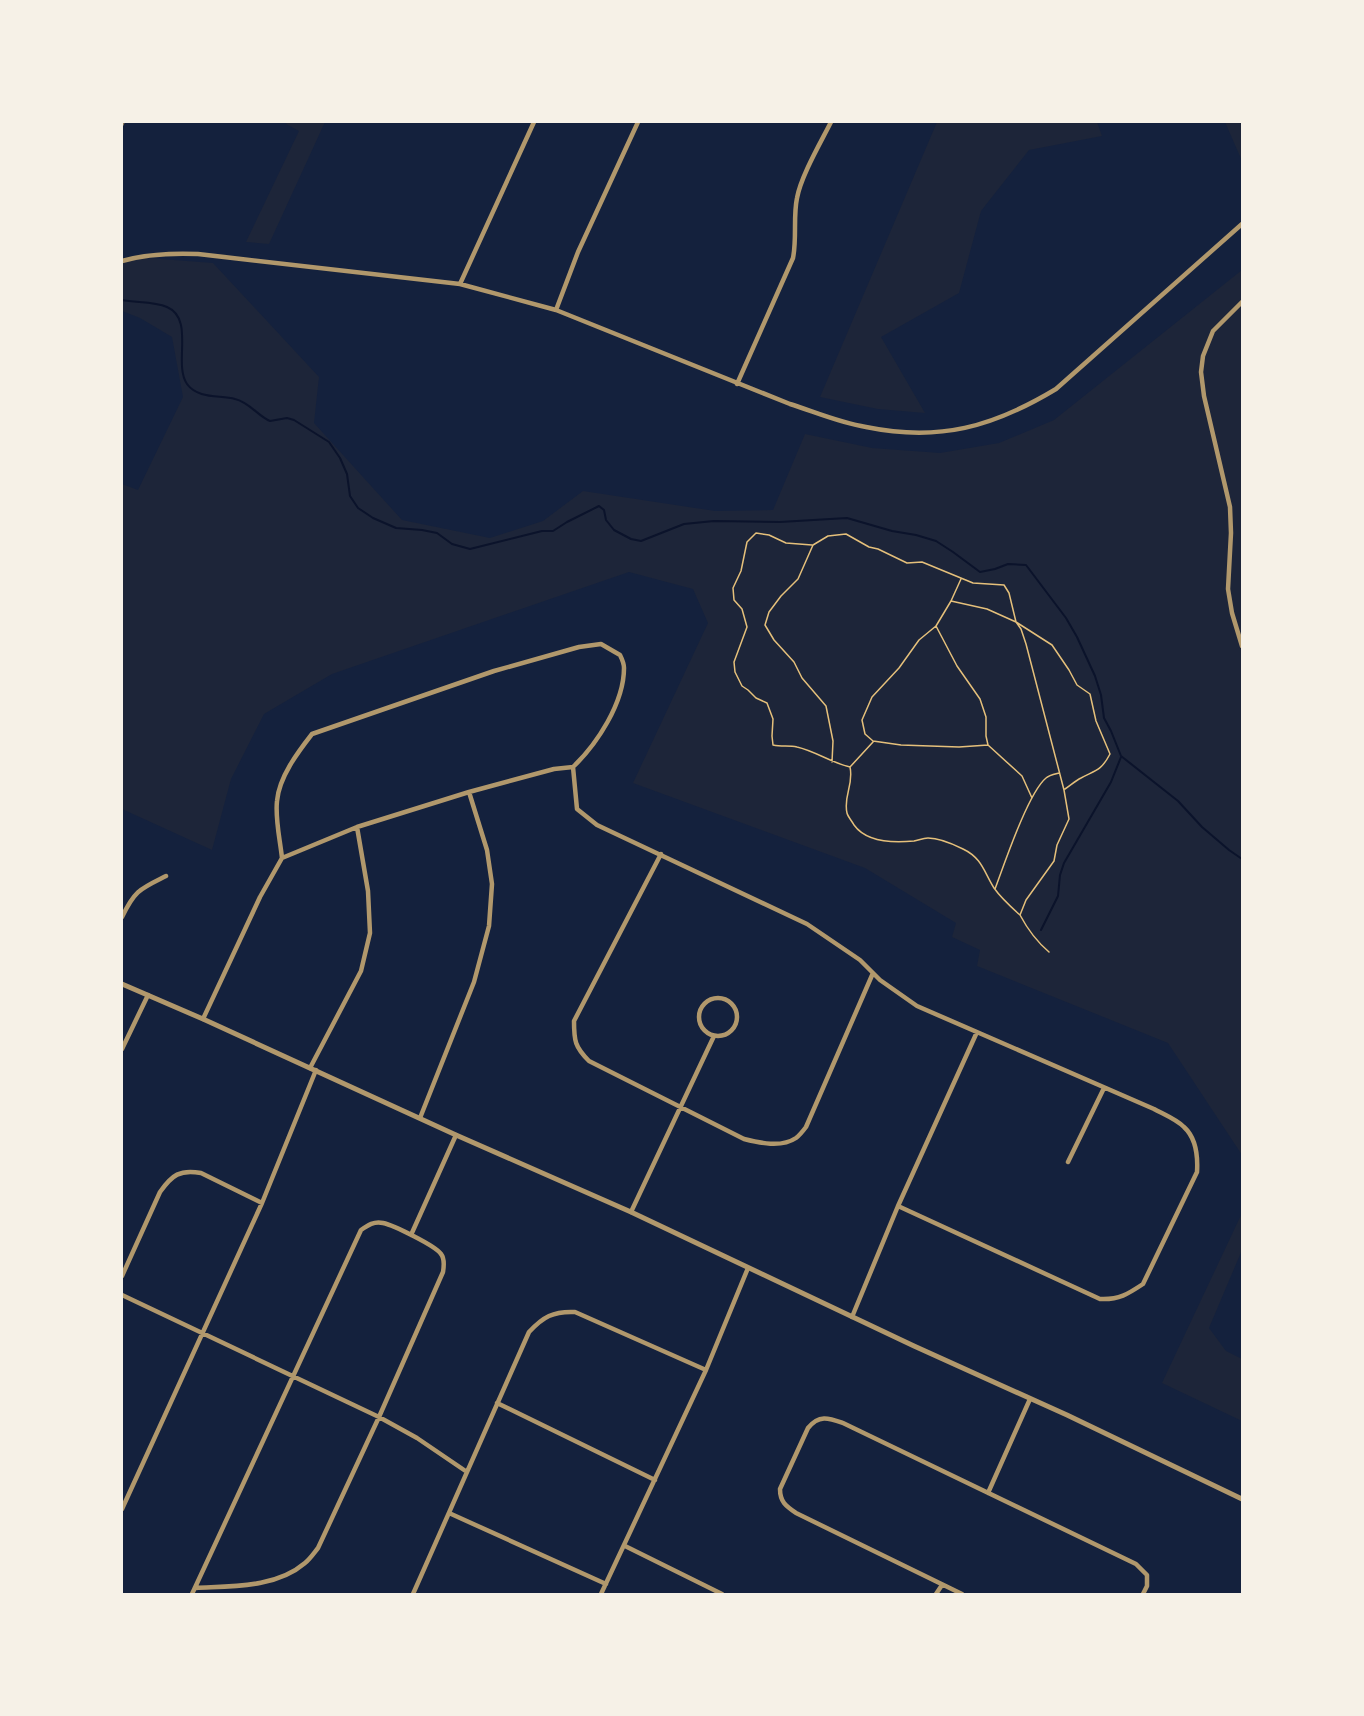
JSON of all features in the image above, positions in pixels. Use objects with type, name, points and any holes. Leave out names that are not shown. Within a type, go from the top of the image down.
[{"type":"street","points":[[459,284],[534,122]]},
{"type":"street","points":[[556,310],[578,252],[639,122]]},
{"type":"street","points":[[737,384],[793,258],[796,244],[797,198],[802,182],[831,122]]},
{"type":"street","points":[[122,261],[135,257],[198,254],[459,284],[556,310],[737,384],[864,427],[905,433],[940,432],[966,428],[997,419],[1027,407],[1056,389],[1242,224]]},
{"type":"street","points":[[1242,302],[1213,332],[1203,356],[1201,372],[1204,396],[1230,507],[1228,589],[1232,613],[1242,646]]},
{"type":"street","points":[[202,1019],[260,897],[282,858],[276,802],[279,788],[301,748],[312,734],[494,671],[579,647],[601,644],[620,655],[625,667],[620,695],[599,735],[573,767],[554,769],[469,792],[357,827],[282,858]]},
{"type":"street","points":[[573,767],[577,809],[597,825],[807,924],[860,960],[880,980],[917,1006],[1154,1109],[1184,1126],[1194,1142],[1198,1158],[1197,1172],[1143,1284],[1114,1299],[1100,1299],[898,1206]]},
{"type":"street","points":[[420,1118],[474,981],[489,926],[492,884],[487,850],[469,792]]},
{"type":"street","points":[[122,1509],[262,1203],[313,1069],[361,971],[370,933],[368,891],[357,827]]},
{"type":"street","points":[[661,854],[574,1022],[574,1037],[578,1050],[589,1061],[744,1139],[763,1144],[782,1143],[795,1139],[806,1127],[873,973]]},
{"type":"street","points":[[122,917],[133,896],[141,889],[166,876]]},
{"type":"street","points":[[122,984],[631,1212],[1242,1499]]},
{"type":"street","points":[[122,1049],[148,995]]},
{"type":"street","points":[[722,998],[728,1000],[737,1011],[737,1023],[730,1033],[714,1036],[701,1025],[700,1014],[705,1003],[722,998]]},
{"type":"street","points":[[852,1317],[898,1206],[977,1032]]},
{"type":"street","points":[[631,1212],[714,1036]]},
{"type":"street","points":[[1068,1162],[1104,1088]]},
{"type":"street","points":[[411,1235],[456,1135]]},
{"type":"street","points":[[122,1276],[160,1192],[178,1173],[190,1171],[201,1173],[262,1203]]},
{"type":"street","points":[[192,1594],[361,1230],[371,1223],[382,1223],[435,1248],[441,1253],[443,1272],[318,1548],[305,1563],[275,1579],[248,1585],[196,1588]]},
{"type":"street","points":[[601,1594],[706,1371],[748,1268]]},
{"type":"street","points":[[122,1295],[379,1417],[417,1438],[467,1472]]},
{"type":"street","points":[[413,1594],[528,1332],[537,1323],[561,1312],[575,1312],[706,1371]]},
{"type":"street","points":[[988,1493],[1030,1399]]},
{"type":"street","points":[[497,1403],[656,1480]]},
{"type":"street","points":[[962,1594],[786,1506],[780,1498],[780,1490],[813,1421],[829,1418],[1136,1564],[1147,1575],[1147,1586],[1143,1594]]},
{"type":"street","points":[[449,1513],[606,1584]]},
{"type":"street","points":[[625,1546],[722,1594]]},
{"type":"street","points":[[936,1594],[942,1585]]},
{"type":"path","points":[[850,767],[795,747],[784,748],[773,745],[773,719],[767,703],[756,698],[742,686],[735,672],[734,663],[747,627],[742,609],[734,600],[733,588],[741,571],[747,542],[756,533],[769,535],[786,543],[813,545],[828,536],[846,534],[869,547],[907,563],[922,562],[973,583],[1004,585],[1009,593],[1016,622],[1026,644],[1064,790],[1069,819],[1057,845],[1054,861],[1026,900],[1020,915]]},
{"type":"path","points":[[813,545],[798,579],[769,612],[765,626],[794,662],[802,678],[826,706],[833,741],[832,762]]},
{"type":"path","points":[[961,578],[936,626],[919,640],[899,668],[872,697],[862,720],[865,734],[873,741],[943,747],[988,745]]},
{"type":"path","points":[[951,601],[987,609],[1016,622],[1052,645],[1077,685],[1090,694],[1096,721],[1110,754],[1104,766],[1064,790]]},
{"type":"path","points":[[936,626],[957,666],[980,699],[986,717],[988,745],[1022,776],[1032,798]]},
{"type":"path","points":[[850,767],[873,741]]},
{"type":"path","points":[[850,767],[852,778],[846,799],[848,815],[858,830],[871,839],[902,841],[929,838],[966,850],[981,862],[995,889],[1020,915],[1027,929],[1049,952]]},
{"type":"path","points":[[995,889],[1032,798],[1046,777],[1059,772]]},
{"type":"shaded area","points":[[287,122],[325,122],[269,244],[246,242],[299,131],[286,124]]},
{"type":"shaded area","points":[[937,122],[1097,122],[1102,136],[1029,150],[981,211],[959,293],[881,337],[925,413],[878,409],[820,397]]},
{"type":"shaded area","points":[[1225,122],[1242,122],[1242,161]]},
{"type":"shaded area","points":[[135,257],[213,263],[319,377],[314,423],[402,520],[490,538],[543,521],[583,491],[715,511],[773,510],[805,434],[872,448],[940,453],[999,443],[1054,420],[1242,270],[1242,1155],[1168,1043],[977,966],[980,950],[952,937],[956,923],[865,868],[633,783],[708,623],[693,589],[629,572],[332,674],[264,714],[231,779],[212,850],[122,809],[122,484],[138,490],[183,397],[172,337],[140,318],[122,311],[122,261]]},
{"type":"shaded area","points":[[1242,1213],[1242,1250],[1209,1328],[1226,1351],[1242,1359],[1242,1421],[1162,1383]]},
{"type":"waterway","points":[[122,300],[162,305],[175,313],[182,331],[183,375],[192,389],[209,396],[240,401],[270,421],[287,418],[294,420],[329,442],[340,458],[347,474],[350,496],[358,508],[373,518],[396,528],[437,533],[452,544],[470,549],[542,531],[553,531],[599,506],[604,510],[606,520],[614,530],[631,539],[641,541],[684,524],[714,521],[780,522],[847,518],[936,541],[980,572],[1008,564],[1026,565],[1066,618],[1077,637],[1095,676],[1101,695],[1104,718],[1121,756],[1178,801],[1202,827],[1242,859]]},
{"type":"waterway","points":[[1041,930],[1058,896],[1064,863],[1111,782],[1121,757]]},
{"type":"railway","points":[[122,126],[124,122]]}]
